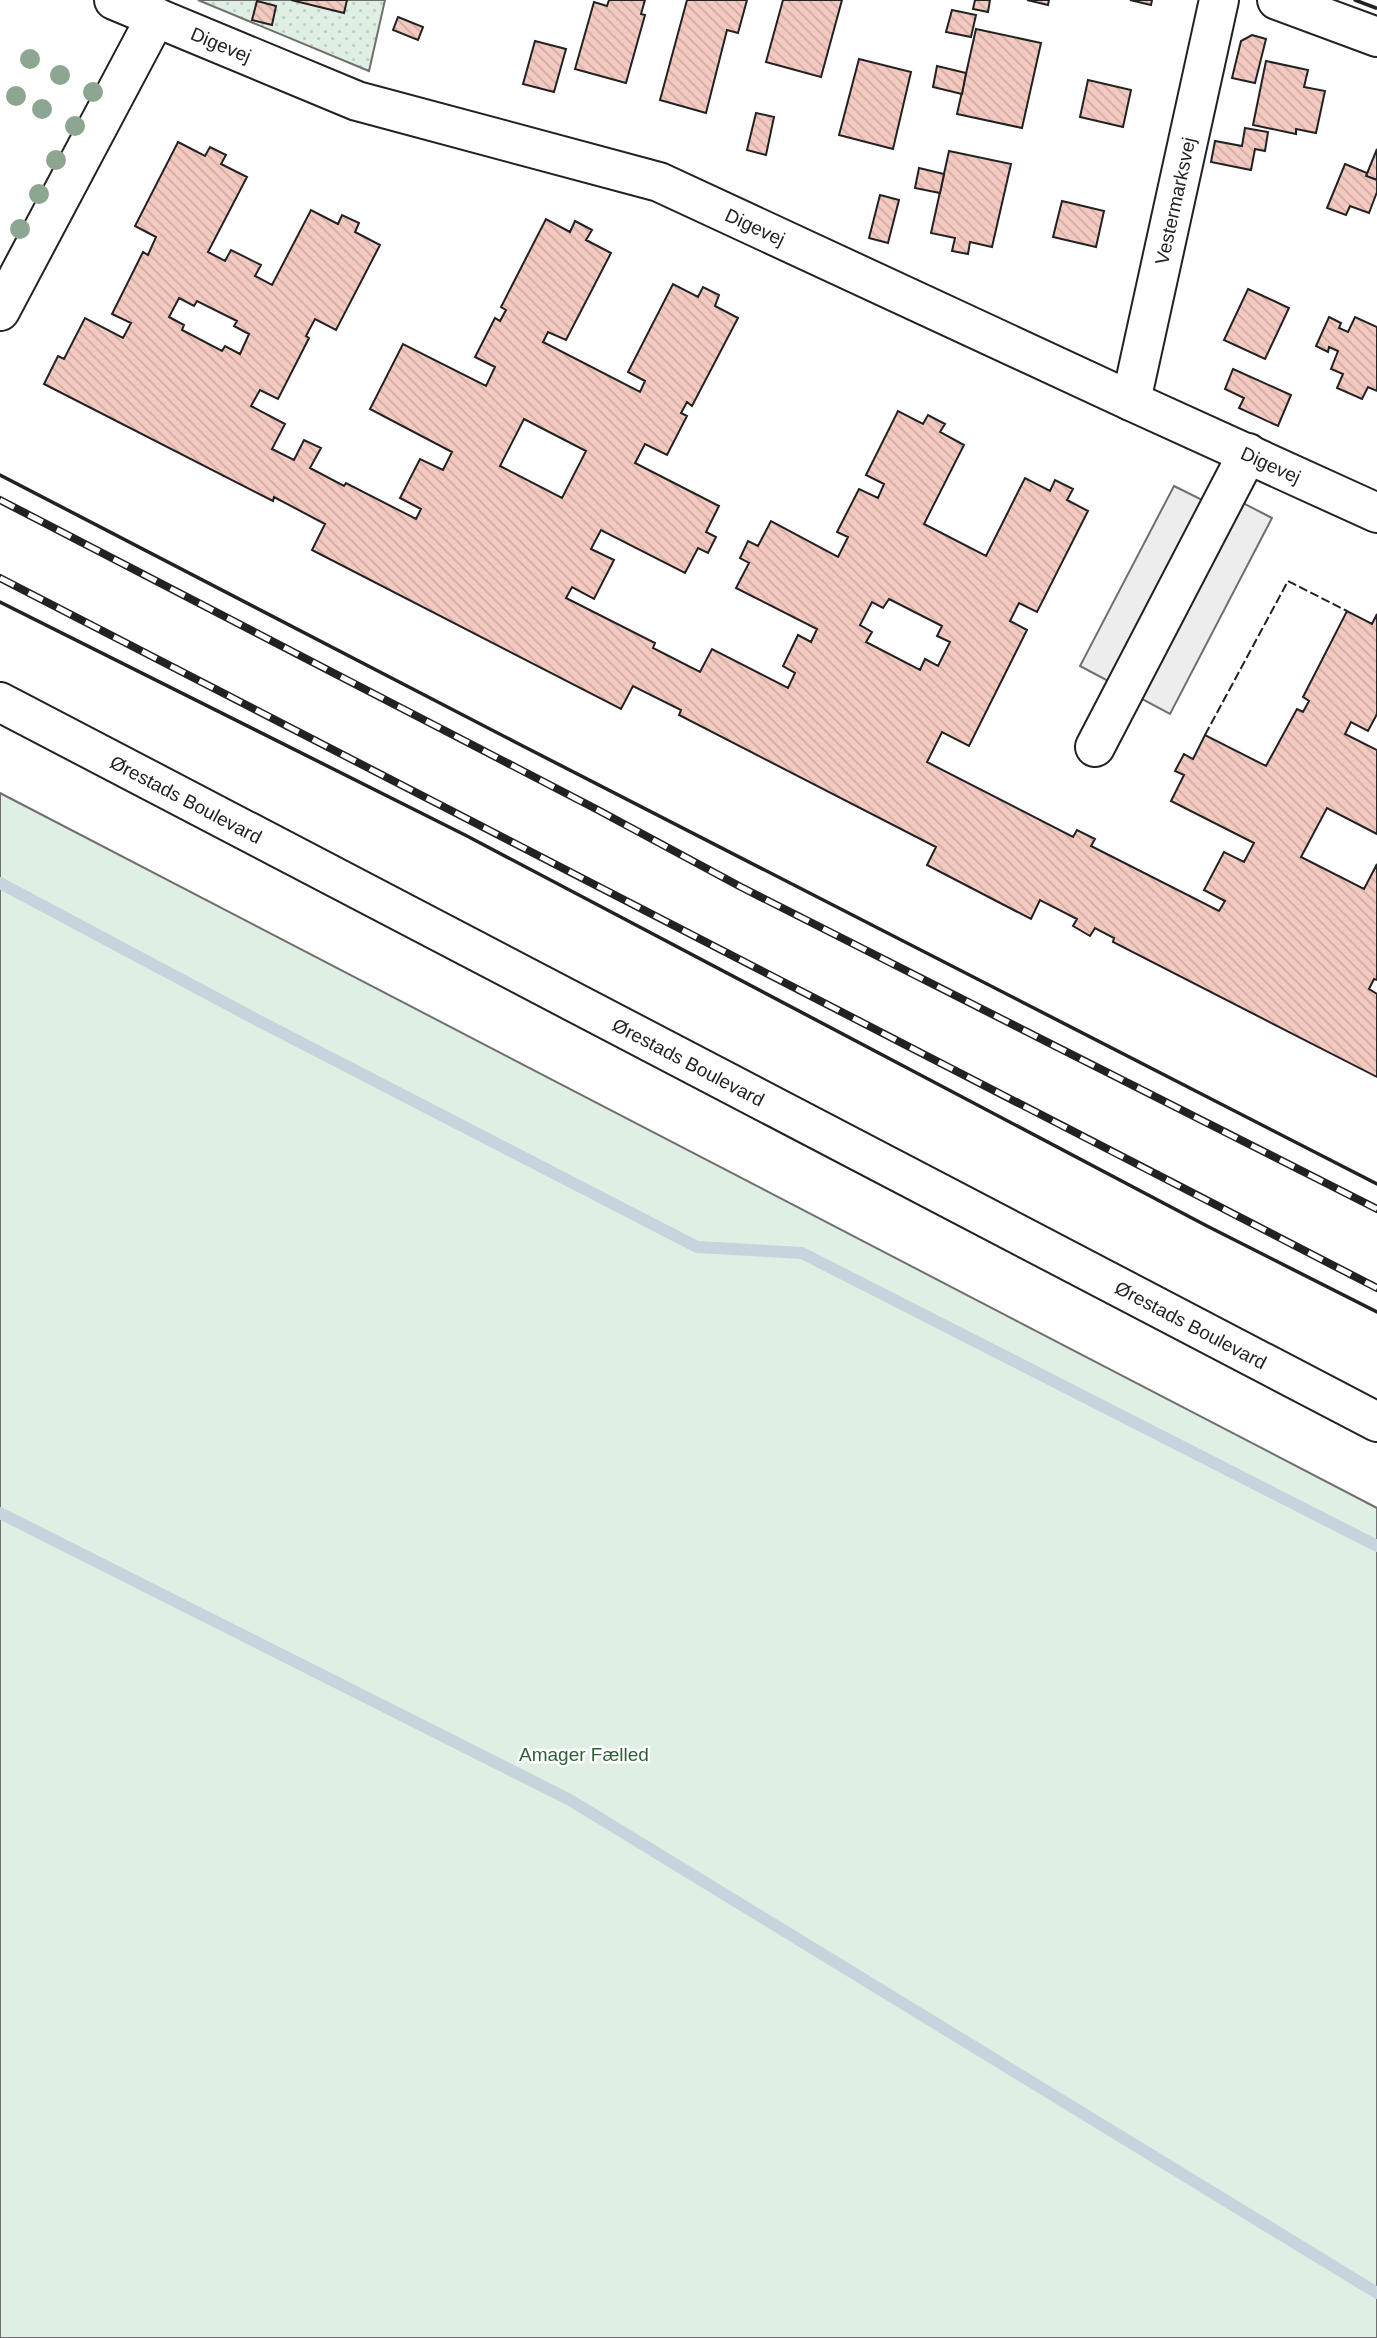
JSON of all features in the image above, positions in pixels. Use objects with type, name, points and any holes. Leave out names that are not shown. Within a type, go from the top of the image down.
[{"type":"street","name":"Digevej","points":[[114,0],[358,101],[659,182],[1377,513]]},
{"type":"street","name":"Vestermarksvej","points":[[1131,401],[1219,0]]},
{"type":"street","points":[[1277,0],[1377,37]]},
{"type":"street","points":[[0,311],[156,17]]},
{"type":"street","points":[[1095,747],[1248,453]]},
{"type":"street","name":"Ørestads Boulevard","points":[[0,702],[1377,1422]]},
{"type":"green space","points":[[198,0],[385,0],[369,71]]},
{"type":"green space","name":"Amager Fælled","points":[[0,793],[1377,1508],[1377,2338],[0,2338]]},
{"type":"shaded area","points":[[1174,486],[1206,502],[1214,488],[1272,518],[1170,714],[1080,666]]},
{"type":"building","points":[[291,0],[347,0],[344,13]]},
{"type":"building","points":[[609,0],[645,0],[641,14],[645,15],[626,83],[575,69],[594,2],[607,6]]},
{"type":"building","points":[[687,0],[747,0],[738,33],[727,30],[706,113],[660,100]]},
{"type":"building","points":[[783,0],[842,0],[821,77],[766,62]]},
{"type":"building","points":[[975,0],[990,0],[988,12],[973,9]]},
{"type":"building","points":[[1027,0],[1049,0],[1048,5]]},
{"type":"building","points":[[1130,0],[1152,0],[1151,5]]},
{"type":"building","points":[[257,1],[276,6],[272,25],[252,20]]},
{"type":"building","points":[[952,10],[976,15],[971,37],[946,32]]},
{"type":"building","points":[[398,17],[423,27],[418,40],[393,30]]},
{"type":"building","points":[[976,29],[1041,43],[1022,128],[957,114]]},
{"type":"building","points":[[1252,35],[1266,39],[1255,83],[1232,78],[1241,41]]},
{"type":"building","points":[[535,41],[566,49],[554,92],[523,84]]},
{"type":"building","points":[[859,59],[911,72],[893,149],[839,135]]},
{"type":"building","points":[[1266,61],[1308,70],[1304,87],[1325,91],[1316,133],[1296,129],[1296,134],[1253,125]]},
{"type":"building","points":[[937,66],[966,73],[962,94],[933,87]]},
{"type":"building","points":[[1088,80],[1131,90],[1123,127],[1080,117]]},
{"type":"building","points":[[756,113],[774,117],[766,155],[747,150]]},
{"type":"building","points":[[1245,128],[1268,132],[1265,151],[1255,149],[1251,170],[1211,162],[1215,141],[1242,146]]},
{"type":"building","points":[[178,142],[205,156],[210,147],[226,155],[221,164],[247,177],[208,252],[225,261],[231,250],[261,265],[255,276],[272,285],[311,210],[338,224],[342,215],[359,223],[355,232],[380,245],[336,330],[315,319],[306,336],[309,338],[278,399],[260,390],[251,406],[285,424],[272,449],[294,460],[304,440],[321,448],[310,468],[416,519],[421,509],[400,498],[420,459],[443,470],[452,452],[370,409],[403,344],[486,386],[495,367],[475,357],[495,318],[500,321],[506,310],[501,307],[546,219],[570,232],[575,221],[592,230],[586,240],[611,253],[566,340],[548,332],[543,342],[640,392],[645,381],[628,372],[673,284],[698,297],[703,287],[719,295],[715,306],[738,318],[692,406],[687,402],[681,413],[687,416],[667,455],[645,444],[635,463],[719,506],[706,532],[716,537],[708,553],[698,548],[685,573],[601,530],[591,549],[614,560],[594,599],[572,587],[566,598],[655,643],[653,648],[700,672],[712,649],[788,688],[795,673],[783,666],[798,635],[811,642],[817,629],[736,588],[749,563],[740,558],[748,541],[758,546],[771,521],[838,557],[848,537],[837,532],[859,489],[878,498],[884,484],[866,475],[898,411],[923,424],[928,415],[945,424],[940,432],[964,445],[924,524],[986,556],[1025,478],[1050,491],[1055,480],[1073,489],[1067,500],[1088,511],[1037,612],[1019,603],[1010,621],[1027,630],[969,746],[942,732],[927,762],[1073,837],[1077,830],[1095,839],[1091,846],[1219,911],[1225,901],[1204,890],[1224,852],[1244,862],[1254,843],[1171,801],[1184,775],[1175,771],[1184,754],[1193,759],[1205,735],[1266,766],[1297,709],[1303,712],[1309,701],[1303,697],[1347,611],[1372,624],[1377,614],[1377,714],[1368,731],[1351,722],[1345,734],[1377,750],[1377,834],[1327,808],[1301,857],[1364,889],[1377,864],[1377,980],[1374,979],[1369,989],[1377,994],[1377,1077],[1113,942],[1114,938],[1095,928],[1090,936],[1073,926],[1077,919],[1040,900],[1031,919],[927,865],[936,847],[679,715],[681,710],[633,686],[621,709],[312,550],[325,524],[274,497],[273,501],[44,384],[58,356],[64,359],[85,318],[123,338],[131,323],[112,314],[143,252],[148,255],[156,237],[135,226]],"holes":[[[179,298],[194,306],[197,301],[237,321],[234,326],[249,334],[240,354],[225,346],[222,351],[182,330],[184,325],[169,317]],[[524,419],[586,451],[562,498],[500,466]],[[889,599],[942,626],[937,636],[950,642],[938,666],[925,659],[920,670],[866,642],[872,632],[860,625],[872,602],[883,608]]]},
{"type":"building","points":[[1377,149],[1377,180],[1366,176]]},
{"type":"building","points":[[949,151],[1011,164],[992,247],[970,242],[968,254],[952,251],[955,238],[931,233]]},
{"type":"building","points":[[1345,164],[1377,180],[1377,192],[1369,213],[1350,206],[1346,215],[1327,208]]},
{"type":"building","points":[[919,168],[944,174],[940,193],[915,188]]},
{"type":"building","points":[[880,195],[899,200],[888,243],[869,238]]},
{"type":"building","points":[[1062,201],[1104,211],[1096,247],[1053,237]]},
{"type":"building","points":[[1248,289],[1289,308],[1265,359],[1224,340]]},
{"type":"building","points":[[1329,317],[1341,323],[1339,328],[1348,332],[1355,317],[1377,327],[1377,391],[1368,387],[1362,399],[1337,388],[1343,374],[1331,369],[1338,351],[1329,347],[1328,352],[1316,346]]},
{"type":"building","points":[[1233,369],[1291,395],[1278,426],[1239,408],[1244,398],[1225,389]]},
{"type":"waterway","points":[[0,883],[259,1021],[697,1247],[802,1253],[1377,1546]]},
{"type":"waterway","points":[[0,1513],[570,1800],[1377,2293]]},
{"type":"railway","points":[[0,500],[741,887],[1377,1209]]},
{"type":"railway","points":[[0,578],[1377,1288]]},
{"type":"fence","points":[[1205,735],[1288,581],[1347,611]]},
{"type":"wall","points":[[1355,0],[1376,8]]},
{"type":"wall","points":[[0,475],[1377,1184]]},
{"type":"wall","points":[[0,602],[467,836],[1207,1226],[1377,1312]]}]
